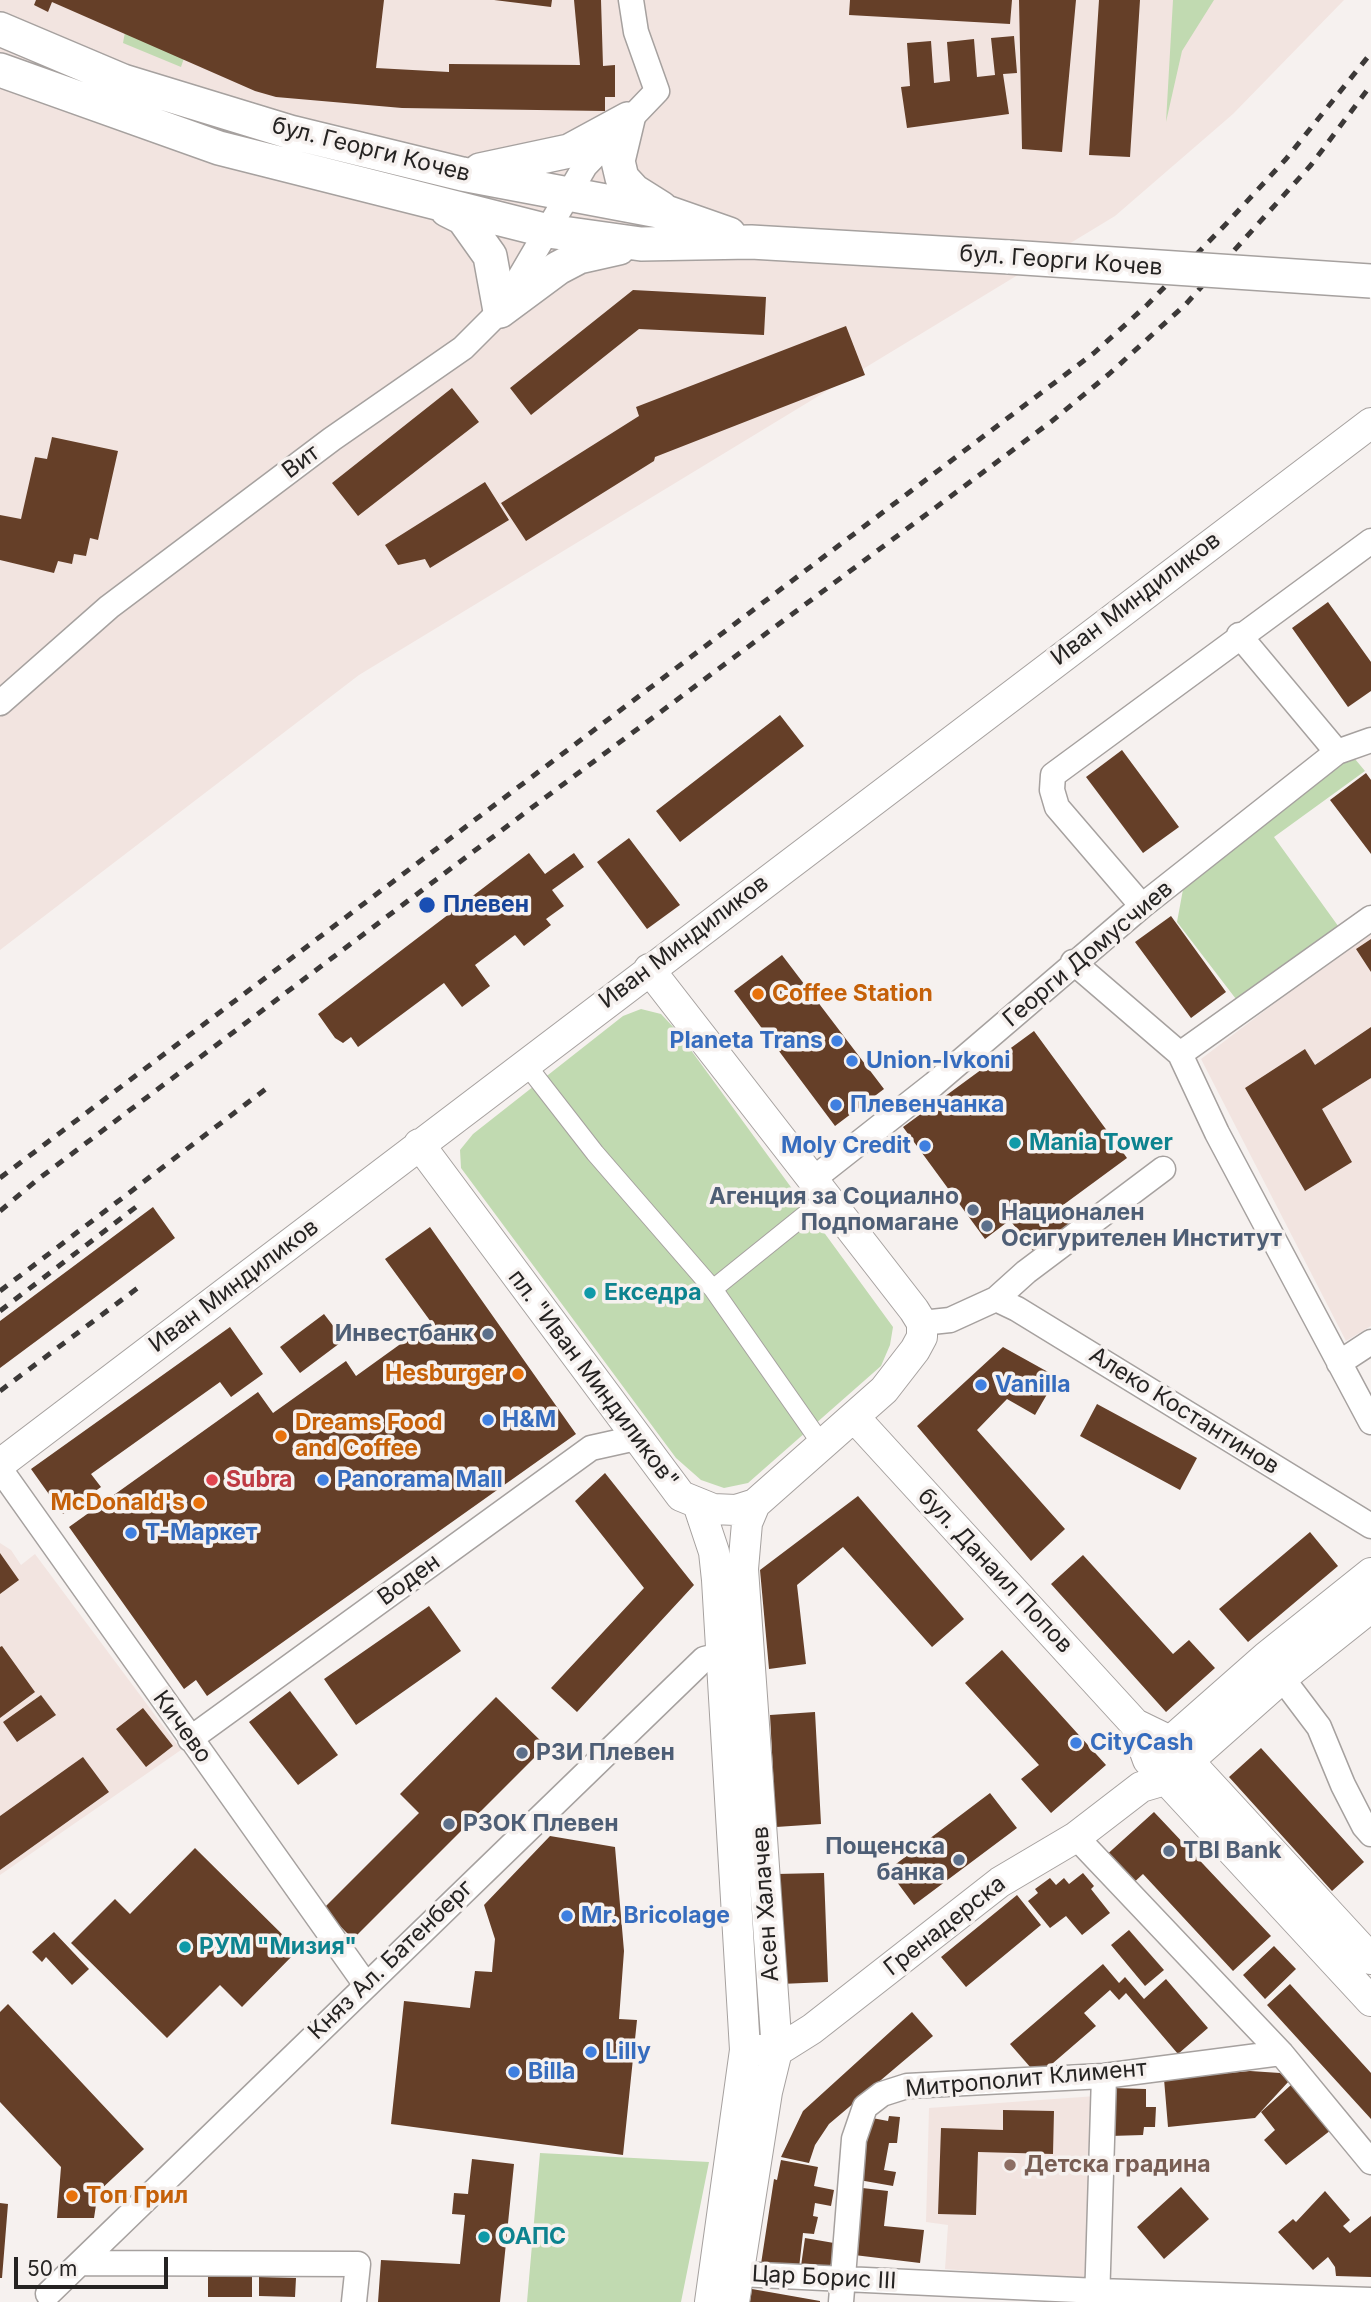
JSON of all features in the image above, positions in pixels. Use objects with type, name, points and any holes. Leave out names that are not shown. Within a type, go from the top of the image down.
[{"type":"main road","name":"бул. Георги Кочев","points":[[0,29],[136,85],[290,132],[463,174],[669,214],[751,242]]},
{"type":"main road","name":"бул. Георги Кочев","points":[[0,70],[219,148],[548,231],[641,244],[751,242],[1371,281]]},
{"type":"main road","points":[[463,174],[569,151],[628,119]]},
{"type":"main road","points":[[628,119],[618,161],[622,178],[634,191],[669,214]]},
{"type":"main road","points":[[433,202],[463,218],[478,236],[494,268],[500,311],[558,268],[579,257],[641,244]]},
{"type":"street","name":"Вит","points":[[0,704],[109,607],[332,439],[463,348],[500,311],[585,166],[657,92],[636,32],[631,0]]},
{"type":"street","name":"Иван Миндиликов","points":[[0,1464],[1371,423]]},
{"type":"street","points":[[1142,906],[1057,807],[1052,790],[1053,775],[1239,635],[1371,541]]},
{"type":"street","points":[[1239,635],[1336,752]]},
{"type":"street","name":"Георги Домусчиев","points":[[819,1189],[933,1084],[1073,962],[1336,752],[1371,740]]},
{"type":"street","points":[[1180,1054],[1371,918]]},
{"type":"street","points":[[1073,962],[1180,1054],[1217,1133],[1371,1422]]},
{"type":"street","points":[[649,969],[915,1310],[922,1323],[922,1337],[902,1369],[855,1418],[755,1504]]},
{"type":"street","points":[[525,1063],[595,1153],[713,1289],[823,1446]]},
{"type":"street","name":"пл. \"Иван Миндиликов\"","points":[[419,1144],[681,1496],[713,1509],[736,1510],[755,1504]]},
{"type":"street","points":[[922,1323],[950,1320],[996,1299],[1026,1272],[1163,1169]]},
{"type":"street","points":[[713,1289],[819,1189]]},
{"type":"street","name":"Алеко Костантинов","points":[[996,1299],[1017,1309],[1371,1526]]},
{"type":"street","points":[[1339,1363],[1371,1342]]},
{"type":"street","name":"бул. Данаил Попов","points":[[855,1418],[1135,1724],[1163,1766],[1371,2001]]},
{"type":"street","name":"Воден","points":[[190,1739],[591,1448],[636,1438]]},
{"type":"street","name":"Кичево","points":[[0,1469],[366,1985]]},
{"type":"street","name":"Асен Халачев","points":[[698,1504],[714,1552],[736,1651],[777,2051],[767,2092],[737,2288]]},
{"type":"street","name":"Асен Халачев","points":[[710,2302],[744,2050],[736,1651],[747,1523],[755,1504]]},
{"type":"street","name":"Гренадерска","points":[[1163,1766],[1266,1657],[1371,1573]]},
{"type":"street","name":"Гренадерска","points":[[777,2051],[812,2029],[1000,1882],[1076,1837],[1163,1766],[1282,1678],[1371,1607]]},
{"type":"street","name":"Княз Ал. Батенберг","points":[[48,2294],[704,1659],[736,1651]]},
{"type":"street","points":[[1282,1678],[1319,1727],[1348,1795],[1371,1834]]},
{"type":"street","name":"бул. Данаил Попов","points":[[1163,1766],[1371,1959]]},
{"type":"street","points":[[1076,1837],[1281,2053],[1371,2162]]},
{"type":"street","points":[[744,2050],[777,2051]]},
{"type":"street","name":"Митрополит Климент","points":[[842,2290],[854,2140],[865,2107],[882,2094],[907,2086],[1104,2076],[1281,2053]]},
{"type":"street","points":[[1098,2297],[1104,2076]]},
{"type":"street","points":[[81,2263],[358,2264],[354,2302]]},
{"type":"street","name":"Цар Борис III","points":[[737,2288],[1098,2297],[1371,2300]]},
{"type":"shaded area","points":[[0,0],[1344,0],[1233,114],[1115,216],[359,675],[0,950]]},
{"type":"shaded area","points":[[1371,930],[1371,1326],[1346,1341],[1201,1059]]},
{"type":"shaded area","points":[[0,1543],[11,1550],[21,1565],[35,1554],[181,1750],[0,1875]]},
{"type":"shaded area","name":"Детска градина","points":[[1096,2096],[1086,2280],[945,2269],[948,2225],[926,2222],[929,2108]]},
{"type":"green space","points":[[1173,0],[1214,0],[1182,51],[1166,122]]},
{"type":"green space","points":[[125,32],[184,58],[181,67],[123,43]]},
{"type":"green space","points":[[1350,753],[1365,771],[1274,837],[1341,930],[1239,1003],[1177,922],[1184,884]]},
{"type":"green space","points":[[641,1009],[661,1014],[677,1031],[893,1327],[890,1345],[881,1366],[748,1483],[724,1488],[701,1480],[676,1458],[461,1168],[460,1150],[473,1134],[623,1016]]},
{"type":"green space","points":[[540,2153],[709,2162],[681,2302],[527,2302]]},
{"type":"building","points":[[36,0],[384,0],[376,68],[449,72],[449,64],[580,65],[574,0],[601,0],[603,66],[615,65],[615,97],[605,97],[605,111],[402,108],[276,97],[255,91],[52,2],[48,12],[34,5]]},
{"type":"building","points":[[494,0],[552,0],[551,7]]},
{"type":"building","points":[[850,0],[1012,0],[1010,24],[849,15]]},
{"type":"building","points":[[1019,0],[1076,0],[1062,152],[1022,149]]},
{"type":"building","points":[[1099,0],[1140,0],[1130,157],[1089,155]]},
{"type":"building","points":[[1014,36],[1017,73],[1003,74],[1009,114],[907,128],[901,87],[910,86],[907,43],[931,41],[934,83],[950,81],[947,42],[974,39],[977,77],[995,75],[991,38]]},
{"type":"building","points":[[633,290],[766,297],[764,335],[639,329],[531,415],[510,388]]},
{"type":"building","points":[[846,326],[865,375],[655,457],[654,461],[526,541],[501,503],[639,416],[636,407]]},
{"type":"building","points":[[452,388],[479,422],[358,516],[332,483]]},
{"type":"building","points":[[52,437],[118,451],[98,540],[90,538],[86,556],[74,554],[72,564],[58,561],[54,573],[0,560],[0,515],[21,519],[35,457],[47,459]]},
{"type":"building","points":[[485,482],[509,520],[430,568],[425,559],[398,565],[385,545]]},
{"type":"building","points":[[1328,602],[1371,662],[1371,691],[1348,707],[1292,628]]},
{"type":"building","points":[[780,715],[804,746],[680,842],[656,811]]},
{"type":"building","points":[[1122,750],[1179,827],[1143,853],[1086,777]]},
{"type":"building","points":[[1366,773],[1371,780],[1371,854],[1330,800]]},
{"type":"building","points":[[629,838],[680,905],[647,929],[597,862]]},
{"type":"building","points":[[529,853],[545,874],[574,853],[584,867],[552,890],[564,906],[546,919],[551,925],[524,946],[515,935],[475,965],[490,986],[462,1007],[444,983],[358,1047],[351,1037],[343,1043],[335,1038],[318,1014]]},
{"type":"building","points":[[1171,916],[1226,992],[1191,1018],[1135,942]]},
{"type":"building","points":[[1371,939],[1371,972],[1356,949]]},
{"type":"building","points":[[782,955],[884,1089],[835,1126],[734,991]]},
{"type":"building","points":[[1371,1027],[1371,1078],[1322,1109],[1352,1162],[1305,1191],[1245,1088],[1305,1049],[1315,1065]]},
{"type":"building","name":"Mania Tower","points":[[1034,1031],[1127,1158],[1059,1208],[1074,1228],[1036,1255],[1010,1220],[985,1239],[903,1127]]},
{"type":"building","points":[[153,1207],[175,1238],[0,1368],[0,1321]]},
{"type":"building","name":"Panorama Mall","points":[[430,1227],[576,1434],[207,1696],[196,1680],[184,1689],[69,1527],[258,1392],[273,1413],[346,1361],[356,1376],[431,1322],[385,1259]]},
{"type":"building","points":[[324,1314],[344,1340],[300,1373],[280,1347]]},
{"type":"building","points":[[230,1327],[263,1374],[231,1397],[220,1382],[91,1474],[101,1487],[63,1514],[31,1469]]},
{"type":"building","points":[[1003,1347],[1057,1377],[1035,1415],[1007,1399],[977,1430],[1065,1529],[1031,1561],[917,1426]]},
{"type":"building","points":[[1097,1404],[1197,1458],[1180,1490],[1080,1436]]},
{"type":"building","points":[[605,1473],[694,1585],[577,1712],[551,1688],[644,1588],[575,1501]]},
{"type":"building","points":[[858,1496],[964,1619],[932,1647],[843,1547],[797,1585],[806,1664],[769,1669],[760,1570]]},
{"type":"building","points":[[1310,1532],[1338,1566],[1248,1642],[1219,1609]]},
{"type":"building","points":[[0,1553],[19,1580],[0,1594]]},
{"type":"building","points":[[1083,1555],[1173,1654],[1189,1640],[1215,1668],[1166,1712],[1051,1584]]},
{"type":"building","points":[[429,1606],[461,1651],[356,1725],[324,1679]]},
{"type":"building","points":[[2,1646],[35,1692],[0,1718],[0,1647]]},
{"type":"building","points":[[1002,1650],[1106,1765],[1051,1813],[1021,1779],[1039,1765],[965,1683]]},
{"type":"building","points":[[290,1691],[338,1755],[298,1785],[249,1722]]},
{"type":"building","points":[[41,1695],[56,1715],[17,1742],[3,1722]]},
{"type":"building","points":[[496,1697],[546,1746],[353,1939],[323,1909],[419,1813],[400,1794]]},
{"type":"building","points":[[143,1708],[173,1746],[146,1767],[116,1729]]},
{"type":"building","points":[[815,1712],[821,1824],[776,1827],[770,1715]]},
{"type":"building","points":[[1261,1748],[1364,1862],[1332,1891],[1229,1777]]},
{"type":"building","points":[[83,1757],[109,1792],[0,1870],[0,1816]]},
{"type":"building","points":[[990,1793],[1017,1828],[914,1905],[888,1870]]},
{"type":"building","points":[[1154,1812],[1271,1936],[1233,1971],[1143,1874],[1129,1887],[1103,1858]]},
{"type":"building","points":[[550,1836],[615,1847],[624,1951],[619,2019],[637,2020],[623,2155],[391,2124],[404,2001],[470,2008],[475,1971],[492,1972],[495,1939],[484,1905]]},
{"type":"building","name":"РУМ \"Мизия\"","points":[[195,1848],[298,1950],[242,2007],[220,1985],[167,2038],[71,1943],[115,1899],[130,1914]]},
{"type":"building","points":[[824,1873],[828,1982],[780,1984],[776,1874]]},
{"type":"building","points":[[1083,1873],[1094,1886],[1091,1889],[1110,1913],[1082,1935],[1066,1916],[1050,1928],[1028,1901],[1038,1893],[1035,1889],[1050,1878],[1056,1885],[1064,1878],[1069,1884]]},
{"type":"building","points":[[1017,1895],[1041,1925],[966,1987],[941,1957]]},
{"type":"building","points":[[1129,1930],[1164,1970],[1145,1986],[1111,1945]]},
{"type":"building","points":[[54,1932],[89,1969],[72,1985],[46,1957],[42,1962],[32,1952]]},
{"type":"building","points":[[1274,1946],[1296,1969],[1265,1999],[1243,1975]]},
{"type":"building","points":[[1103,1964],[1119,1983],[1125,1977],[1144,1999],[1166,1979],[1208,2028],[1178,2054],[1126,1993],[1119,2000],[1110,1990],[1084,2013],[1096,2026],[1038,2076],[1010,2044]]},
{"type":"building","points":[[1290,1984],[1371,2073],[1371,2119],[1267,2005]]},
{"type":"building","points":[[8,2004],[144,2149],[98,2192],[94,2218],[57,2218],[61,2167],[0,2102],[0,2012]]},
{"type":"building","points":[[912,2012],[933,2036],[829,2124],[815,2145],[809,2163],[781,2157],[803,2111]]},
{"type":"building","points":[[1250,2071],[1280,2073],[1289,2081],[1255,2118],[1168,2127],[1164,2079]]},
{"type":"building","points":[[1291,2085],[1331,2130],[1286,2165],[1264,2140],[1275,2130],[1261,2112]]},
{"type":"building","points":[[1111,2088],[1146,2089],[1146,2107],[1156,2107],[1155,2127],[1144,2127],[1143,2135],[1110,2136]]},
{"type":"building","points":[[1003,2110],[1054,2111],[1053,2154],[978,2152],[976,2215],[938,2214],[941,2128],[1003,2130]]},
{"type":"building","points":[[889,2116],[900,2117],[897,2143],[889,2143],[884,2170],[896,2172],[893,2186],[859,2180],[872,2118],[888,2121]]},
{"type":"building","name":"ОАПС","points":[[472,2159],[514,2164],[500,2302],[378,2302],[381,2260],[460,2264],[465,2215],[452,2214],[454,2193],[468,2194]]},
{"type":"building","points":[[781,2160],[818,2167],[814,2186],[834,2190],[831,2206],[815,2203],[813,2216],[818,2217],[814,2234],[803,2233],[799,2268],[761,2264],[774,2179],[777,2180]]},
{"type":"building","points":[[854,2187],[888,2191],[884,2226],[924,2230],[920,2263],[846,2254]]},
{"type":"building","points":[[1181,2187],[1209,2219],[1164,2259],[1137,2227]]},
{"type":"building","points":[[1325,2191],[1350,2220],[1343,2226],[1350,2233],[1371,2216],[1371,2277],[1336,2276],[1335,2267],[1328,2257],[1313,2270],[1278,2232],[1293,2219],[1296,2222]]},
{"type":"building","points":[[0,2203],[8,2204],[2,2278],[0,2278]]},
{"type":"building","points":[[805,2238],[834,2243],[830,2270],[801,2266]]},
{"type":"building","points":[[208,2277],[252,2277],[252,2297],[208,2297]]},
{"type":"building","points":[[259,2277],[296,2278],[295,2297],[259,2296]]},
{"type":"building","points":[[752,2289],[820,2301],[820,2302],[750,2302]]},
{"type":"railway","points":[[0,1178],[1094,353],[1147,305],[1226,224],[1286,159],[1371,53]]},
{"type":"railway","points":[[0,1211],[37,1180],[542,800],[1052,421],[1186,304],[1311,165],[1371,85]]},
{"type":"railway","points":[[0,1291],[267,1088]]},
{"type":"railway","points":[[0,1311],[136,1207]]},
{"type":"railway","points":[[0,1391],[139,1287]]},
{"type":"place","name":"Плевен","points":[[427,905]]},
{"type":"place","name":"Coffee Station","points":[[758,994]]},
{"type":"place","name":"Planeta Trans","points":[[837,1041]]},
{"type":"place","name":"Union-Ivkoni","points":[[852,1061]]},
{"type":"place","name":"Плевенчанка","points":[[836,1105]]},
{"type":"place","name":"Mania Tower","points":[[1015,1143]]},
{"type":"place","name":"Moly Credit","points":[[925,1146]]},
{"type":"place","name":"Агенция за Социално Подпомагане","points":[[973,1210]]},
{"type":"place","name":"Национален Осигурителен Институт","points":[[987,1226]]},
{"type":"place","name":"Екседра","points":[[590,1293]]},
{"type":"place","name":"Инвестбанк","points":[[488,1334]]},
{"type":"place","name":"Hesburger","points":[[518,1374]]},
{"type":"place","name":"Vanilla","points":[[981,1385]]},
{"type":"place","name":"H&M","points":[[488,1420]]},
{"type":"place","name":"Dreams Food and Coffee","points":[[281,1436]]},
{"type":"place","name":"Subra","points":[[212,1480]]},
{"type":"place","name":"Panorama Mall","points":[[323,1480]]},
{"type":"place","name":"McDonald's","points":[[199,1503]]},
{"type":"place","name":"Т-Маркет","points":[[131,1533]]},
{"type":"place","name":"CityCash","points":[[1076,1743]]},
{"type":"place","name":"РЗИ Плевен","points":[[522,1753]]},
{"type":"place","name":"РЗОК Плевен","points":[[449,1824]]},
{"type":"place","name":"TBI Bank","points":[[1169,1851]]},
{"type":"place","name":"Пощенска банка","points":[[959,1860]]},
{"type":"place","name":"Mr. Bricolage","points":[[567,1916]]},
{"type":"place","name":"РУМ \"Мизия\"","points":[[185,1947]]},
{"type":"place","name":"Lilly","points":[[591,2052]]},
{"type":"place","name":"Billa","points":[[514,2072]]},
{"type":"place","name":"Детска градина","points":[[1010,2165]]},
{"type":"place","name":"Топ Грил","points":[[72,2196]]},
{"type":"place","name":"ОАПС","points":[[484,2237]]}]
